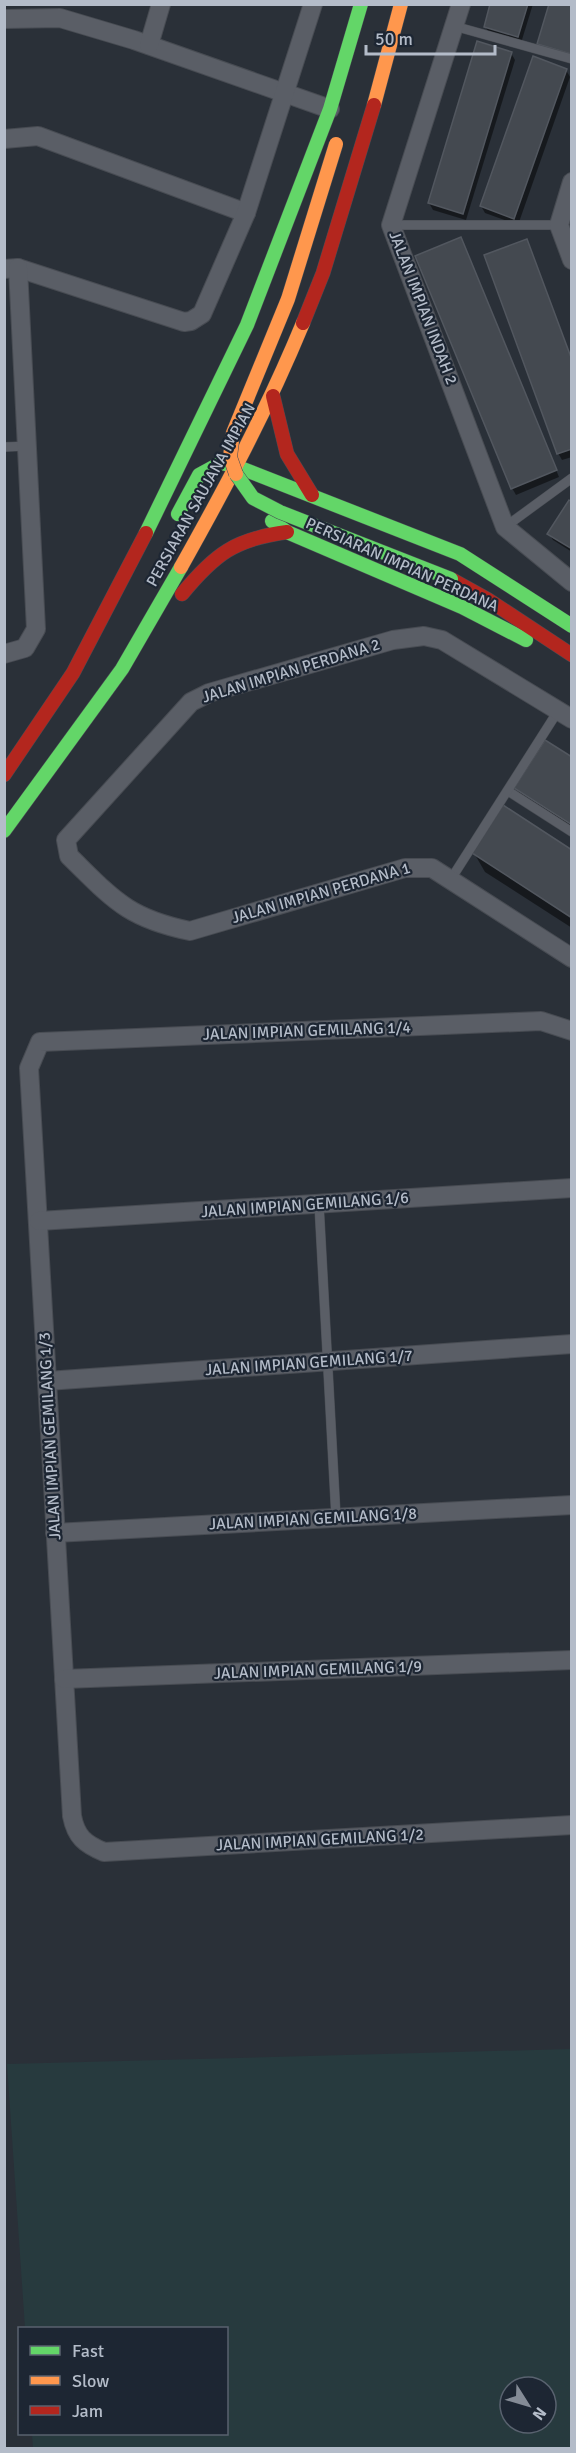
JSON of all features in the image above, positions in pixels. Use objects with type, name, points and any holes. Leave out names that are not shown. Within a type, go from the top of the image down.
[{"type":"main road","name":"PERSIARAN SAUJANA IMPIAN","points":[[4,831],[122,669],[230,482],[273,396],[323,273],[360,155],[401,4]]},
{"type":"main road","name":"PERSIARAN SAUJANA IMPIAN","points":[[4,775],[73,673],[117,592],[247,325],[336,127],[361,5]]},
{"type":"main road","points":[[336,127],[288,299],[234,433],[230,457],[238,480],[253,498],[280,512],[451,579],[487,599],[572,655]]},
{"type":"main road","points":[[240,371],[248,350],[247,325]]},
{"type":"main road","points":[[273,396],[287,454],[312,495]]},
{"type":"main road","points":[[170,531],[189,491],[199,475],[213,460]]},
{"type":"main road","name":"PERSIARAN IMPIAN PERDANA","points":[[213,460],[312,495],[460,554],[572,626]]},
{"type":"main road","name":"PERSIARAN IMPIAN PERDANA","points":[[213,460],[219,475],[287,532],[462,607],[572,664]]},
{"type":"main road","points":[[122,669],[200,572],[219,553],[238,541],[287,532]]},
{"type":"main road","points":[[73,673],[108,639]]},
{"type":"street","points":[[9,4],[4,19],[60,18],[148,45],[285,95],[336,127]]},
{"type":"street","points":[[148,45],[161,4]]},
{"type":"street","points":[[11,653],[31,643],[36,629],[28,446],[11,269],[184,322],[198,318],[207,308],[246,213],[313,4]]},
{"type":"street","name":"JALAN IMPIAN INDAH 2","points":[[461,4],[391,225],[505,527],[572,582]]},
{"type":"street","points":[[4,139],[38,136],[246,213]]},
{"type":"street","points":[[572,182],[559,225],[572,260]]},
{"type":"street","name":"JALAN IMPIAN PERDANA 2","points":[[121,907],[69,856],[66,840],[191,702],[209,693],[393,640],[424,636],[442,640],[565,715]]},
{"type":"street","name":"JALAN IMPIAN PERDANA 1","points":[[121,907],[158,924],[190,931],[405,867],[432,868],[572,958]]},
{"type":"street","name":"JALAN IMPIAN GEMILANG 1/4","points":[[40,1041],[541,1021],[572,1031]]},
{"type":"street","name":"JALAN IMPIAN GEMILANG 1/3","points":[[40,1041],[29,1068],[72,1816],[75,1832]]},
{"type":"street","name":"JALAN IMPIAN GEMILANG 1/6","points":[[39,1221],[572,1188]]},
{"type":"street","name":"JALAN IMPIAN GEMILANG 1/7","points":[[47,1381],[572,1344]]},
{"type":"street","name":"JALAN IMPIAN GEMILANG 1/8","points":[[56,1533],[572,1505]]},
{"type":"street","name":"JALAN IMPIAN GEMILANG 1/9","points":[[64,1680],[572,1660]]},
{"type":"street","name":"JALAN IMPIAN GEMILANG 1/2","points":[[75,1832],[88,1845],[104,1852],[572,1826]]},
{"type":"lane","points":[[454,26],[572,58]]},
{"type":"lane","points":[[391,225],[559,225]]},
{"type":"lane","points":[[4,447],[28,446]]},
{"type":"lane","points":[[505,527],[572,478]]},
{"type":"lane","points":[[451,879],[508,790],[565,715]]},
{"type":"lane","points":[[508,790],[572,832]]},
{"type":"lane","points":[[319,1204],[336,1517]]},
{"type":"green space","points":[[571,2049],[571,2448],[33,2448],[32,2435],[228,2435],[228,2327],[25,2327],[7,2064]]},
{"type":"building","points":[[490,4],[528,4],[518,37],[484,27]]},
{"type":"building","points":[[549,4],[572,4],[571,54],[537,44]]},
{"type":"building","points":[[477,41],[512,52],[463,214],[428,203]]},
{"type":"building","points":[[533,56],[567,69],[514,219],[480,206]]},
{"type":"building","points":[[461,237],[557,470],[511,489],[415,256]]},
{"type":"building","points":[[527,239],[572,360],[572,449],[557,454],[484,255]]},
{"type":"building","points":[[569,500],[572,502],[572,549],[547,534]]},
{"type":"building","points":[[545,740],[572,757],[572,825],[514,788]]},
{"type":"building","points":[[503,805],[572,850],[572,918],[472,853]]},
{"type":"traffic: fast","points":[[146,533],[247,325],[330,109],[361,4]]},
{"type":"traffic: fast","points":[[178,514],[199,475],[221,463],[238,467]]},
{"type":"traffic: fast","points":[[238,467],[460,554],[572,626]]},
{"type":"traffic: fast","points":[[236,474],[253,498],[280,512],[451,579]]},
{"type":"traffic: fast","points":[[272,521],[287,532],[462,607],[526,640]]},
{"type":"traffic: fast","points":[[4,831],[122,669],[181,567]]},
{"type":"traffic: slow","points":[[374,105],[401,4]]},
{"type":"traffic: slow","points":[[236,474],[230,457],[233,433],[288,299],[336,144]]},
{"type":"traffic: slow","points":[[181,567],[246,447],[303,323]]},
{"type":"traffic: jam","points":[[303,323],[323,273],[374,105]]},
{"type":"traffic: jam","points":[[273,396],[287,454],[312,495]]},
{"type":"traffic: jam","points":[[182,594],[205,568],[227,551],[253,539],[287,532]]},
{"type":"traffic: jam","points":[[4,775],[73,673],[146,533]]},
{"type":"traffic: jam","points":[[451,579],[487,599],[572,655]]}]
